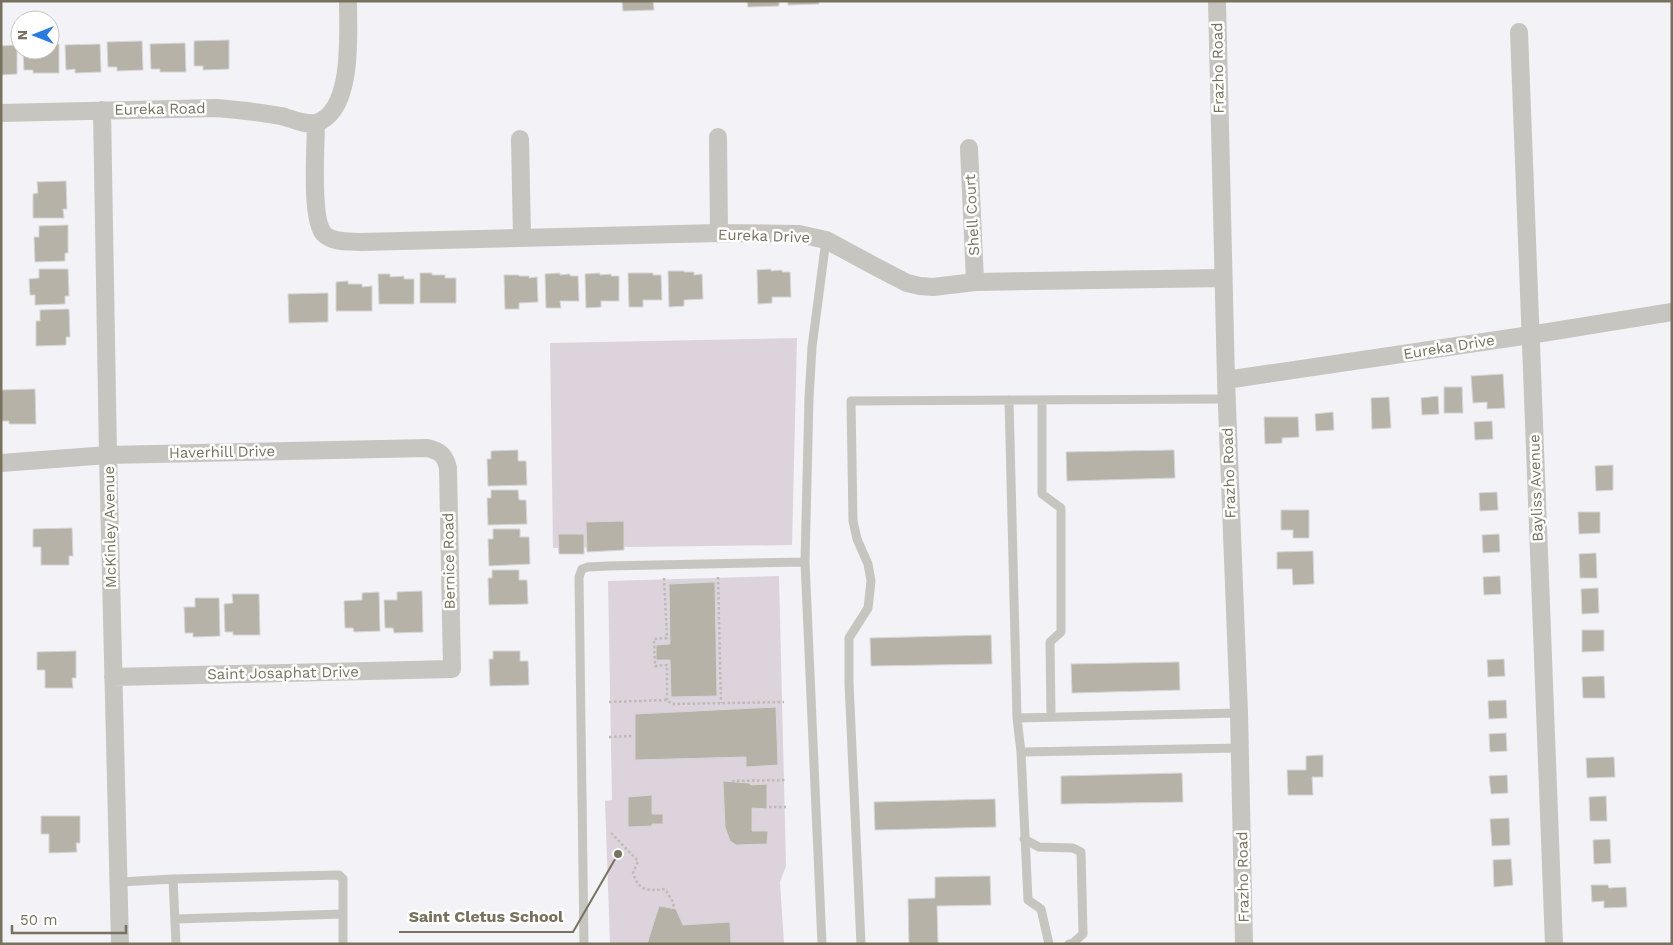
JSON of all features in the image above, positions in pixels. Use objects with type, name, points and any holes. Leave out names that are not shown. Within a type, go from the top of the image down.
[{"type":"street","points":[[316,123],[329,115],[341,96],[347,70],[348,1]]},
{"type":"street","name":"Frazho Road","points":[[1217,1],[1226,399],[1239,713],[1244,944]]},
{"type":"street","name":"Bayliss Avenue","points":[[1519,32],[1554,944]]},
{"type":"street","name":"Eureka Road","points":[[1,113],[217,108],[248,110],[309,124],[316,123]]},
{"type":"street","name":"McKinley Avenue","points":[[102,110],[120,944]]},
{"type":"street","name":"Eureka Drive","points":[[316,123],[317,221],[324,234],[336,240],[361,242],[719,233],[799,234],[826,240],[907,283],[920,286],[933,287],[975,282],[1223,278]]},
{"type":"street","points":[[718,137],[719,233]]},
{"type":"street","points":[[520,139],[522,237]]},
{"type":"street","name":"Shell Court","points":[[968,148],[975,282]]},
{"type":"street","name":"Eureka Drive","points":[[1226,380],[1672,312]]},
{"type":"street","name":"Haverhill Drive","points":[[1,463],[108,455],[427,448],[442,453]]},
{"type":"street","name":"Bernice Road","points":[[442,453],[448,468],[452,669]]},
{"type":"street","name":"Saint Josaphat Drive","points":[[114,677],[452,669]]},
{"type":"lane","points":[[822,944],[805,562],[812,347],[826,240]]},
{"type":"lane","points":[[861,944],[849,683],[849,638],[868,608],[871,581],[868,564],[857,539],[853,521],[851,401],[1226,399]]},
{"type":"lane","points":[[1009,400],[1017,718],[1022,752],[1024,839],[1028,900],[1041,910],[1049,944]]},
{"type":"lane","points":[[1042,400],[1042,494],[1061,508],[1061,632],[1050,642],[1052,717]]},
{"type":"lane","points":[[584,944],[579,574],[582,569],[588,567],[606,566],[805,562]]},
{"type":"lane","points":[[1017,718],[1239,713]]},
{"type":"lane","points":[[1022,752],[1240,748]]},
{"type":"lane","points":[[1024,839],[1039,847],[1073,848],[1081,852],[1083,934],[1073,943],[1069,944]]},
{"type":"lane","points":[[120,882],[339,875],[343,879],[343,944]]},
{"type":"lane","points":[[173,879],[176,944]]},
{"type":"lane","points":[[175,919],[343,914]]},
{"type":"path","points":[[718,577],[721,703]]},
{"type":"path","points":[[664,578],[667,638],[654,639],[656,666],[666,665],[666,700]]},
{"type":"path","points":[[609,702],[666,700],[672,704],[784,702]]},
{"type":"path","points":[[609,737],[632,736]]},
{"type":"path","points":[[732,780],[785,780]]},
{"type":"path","points":[[769,807],[786,807]]},
{"type":"path","points":[[611,833],[638,861],[633,873],[638,884],[644,890],[665,889],[673,902],[674,908]]},
{"type":"shaded area","points":[[797,338],[792,545],[553,548],[550,343]]},
{"type":"shaded area","points":[[779,576],[786,866],[780,882],[784,944],[610,944],[605,801],[612,800],[608,581]]},
{"type":"building","points":[[622,1],[653,1],[654,10],[623,11]]},
{"type":"building","points":[[747,1],[779,1],[779,6],[748,7]]},
{"type":"building","points":[[788,1],[819,1],[819,4],[788,5]]},
{"type":"building","points":[[229,40],[229,69],[203,70],[203,66],[194,66],[194,41]]},
{"type":"building","points":[[142,41],[143,70],[117,71],[117,67],[108,67],[107,42]]},
{"type":"building","points":[[185,43],[186,72],[160,72],[160,69],[151,69],[150,44]]},
{"type":"building","points":[[100,44],[101,72],[75,73],[75,69],[66,70],[65,45]]},
{"type":"building","points":[[10,45],[10,60],[17,60],[17,74],[1,75],[1,46]]},
{"type":"building","points":[[24,60],[59,60],[59,73],[33,73],[33,70],[24,70]]},
{"type":"building","points":[[66,181],[67,209],[63,209],[64,218],[33,218],[33,194],[38,193],[37,182]]},
{"type":"building","points":[[68,225],[68,253],[65,253],[65,261],[35,262],[34,237],[39,237],[39,226]]},
{"type":"building","points":[[39,269],[68,269],[69,296],[65,296],[65,304],[35,305],[35,295],[30,295],[29,279],[39,278]]},
{"type":"building","points":[[771,269],[771,271],[782,270],[782,272],[790,272],[791,297],[772,297],[772,303],[758,304],[757,270]]},
{"type":"building","points":[[668,271],[694,272],[694,275],[702,274],[703,299],[684,300],[684,306],[669,307]]},
{"type":"building","points":[[420,273],[432,273],[432,275],[445,275],[445,278],[456,278],[456,303],[420,303]]},
{"type":"building","points":[[560,273],[560,275],[570,274],[570,276],[578,276],[579,301],[560,301],[561,308],[546,308],[545,274]]},
{"type":"building","points":[[600,273],[600,275],[611,274],[611,276],[619,276],[619,301],[601,301],[601,307],[586,308],[585,274]]},
{"type":"building","points":[[628,273],[653,273],[653,275],[661,275],[662,300],[643,300],[643,307],[629,307]]},
{"type":"building","points":[[378,274],[390,274],[390,277],[404,276],[404,279],[414,279],[414,304],[379,304]]},
{"type":"building","points":[[504,275],[537,277],[538,302],[519,303],[519,309],[505,309]]},
{"type":"building","points":[[348,281],[348,284],[362,284],[362,287],[372,286],[372,311],[336,311],[336,282]]},
{"type":"building","points":[[328,293],[328,322],[289,323],[288,294]]},
{"type":"building","points":[[69,309],[70,337],[66,337],[66,345],[36,346],[36,321],[40,321],[40,310]]},
{"type":"building","points":[[1503,374],[1505,408],[1487,409],[1487,402],[1473,403],[1471,376]]},
{"type":"building","points":[[1444,387],[1462,387],[1463,413],[1444,413]]},
{"type":"building","points":[[35,389],[36,424],[9,424],[9,421],[1,421],[1,390]]},
{"type":"building","points":[[1438,396],[1439,414],[1422,415],[1421,398]]},
{"type":"building","points":[[1389,397],[1391,428],[1372,429],[1371,398]]},
{"type":"building","points":[[1333,412],[1334,430],[1316,431],[1315,414]]},
{"type":"building","points":[[1264,417],[1298,417],[1299,437],[1282,438],[1282,443],[1265,444]]},
{"type":"building","points":[[1492,421],[1493,439],[1475,440],[1474,422]]},
{"type":"building","points":[[518,450],[518,461],[526,461],[527,485],[488,486],[487,459],[491,459],[491,451]]},
{"type":"building","points":[[1174,450],[1175,478],[1067,481],[1066,452]]},
{"type":"building","points":[[1613,465],[1613,490],[1596,491],[1595,466]]},
{"type":"building","points":[[491,490],[518,490],[519,500],[526,500],[527,524],[488,525],[487,498],[491,498]]},
{"type":"building","points":[[1497,492],[1498,510],[1480,511],[1479,493]]},
{"type":"building","points":[[1281,510],[1309,510],[1309,538],[1293,538],[1293,530],[1281,530]]},
{"type":"building","points":[[1578,512],[1600,512],[1600,533],[1579,534]]},
{"type":"building","points":[[624,521],[624,550],[587,552],[586,522]]},
{"type":"building","points":[[72,528],[73,556],[69,556],[69,565],[41,565],[41,547],[33,547],[33,529]]},
{"type":"building","points":[[493,529],[520,529],[520,537],[529,537],[530,564],[489,566],[488,539],[493,539]]},
{"type":"building","points":[[558,534],[584,534],[584,554],[559,554]]},
{"type":"building","points":[[1499,534],[1500,552],[1483,553],[1482,535]]},
{"type":"building","points":[[1313,551],[1314,584],[1293,585],[1292,569],[1277,569],[1277,552]]},
{"type":"building","points":[[1596,553],[1597,578],[1580,578],[1579,554]]},
{"type":"building","points":[[492,570],[519,570],[519,580],[527,580],[528,604],[489,605],[488,578],[492,578]]},
{"type":"building","points":[[1500,576],[1501,594],[1484,595],[1483,577]]},
{"type":"building","points":[[715,582],[717,696],[671,697],[670,660],[656,660],[656,645],[670,644],[669,584]]},
{"type":"building","points":[[1598,588],[1599,613],[1582,614],[1581,589]]},
{"type":"building","points":[[422,591],[423,632],[394,633],[393,628],[385,628],[384,600],[397,600],[397,592]]},
{"type":"building","points":[[379,592],[380,631],[354,632],[353,628],[345,628],[344,601],[362,600],[362,593]]},
{"type":"building","points":[[232,594],[259,594],[260,635],[233,635],[233,632],[225,632],[224,604],[233,603]]},
{"type":"building","points":[[195,598],[219,598],[220,636],[193,637],[193,633],[185,633],[184,607],[195,607]]},
{"type":"building","points":[[1582,630],[1604,630],[1604,651],[1582,652]]},
{"type":"building","points":[[991,635],[992,664],[871,666],[870,638]]},
{"type":"building","points":[[76,651],[76,678],[72,678],[73,688],[45,688],[45,670],[37,670],[37,652]]},
{"type":"building","points":[[493,651],[520,651],[520,661],[528,661],[529,685],[490,686],[489,659],[493,659]]},
{"type":"building","points":[[1504,659],[1505,676],[1488,677],[1487,660]]},
{"type":"building","points":[[1179,662],[1180,690],[1072,693],[1071,664]]},
{"type":"building","points":[[1604,676],[1605,698],[1583,698],[1582,677]]},
{"type":"building","points":[[1506,700],[1507,718],[1489,719],[1488,701]]},
{"type":"building","points":[[776,707],[778,765],[746,767],[746,757],[635,760],[635,714]]},
{"type":"building","points":[[1506,733],[1507,751],[1490,752],[1489,734]]},
{"type":"building","points":[[1323,755],[1323,777],[1312,777],[1313,795],[1288,795],[1287,770],[1306,770],[1306,756]]},
{"type":"building","points":[[1614,757],[1615,777],[1587,778],[1586,758]]},
{"type":"building","points":[[1182,773],[1183,802],[1061,804],[1061,776]]},
{"type":"building","points":[[1507,775],[1508,793],[1491,794],[1489,776]]},
{"type":"building","points":[[723,781],[749,783],[751,785],[767,784],[767,809],[752,808],[752,831],[768,831],[767,844],[736,845],[730,841],[725,827]]},
{"type":"building","points":[[652,795],[652,814],[663,814],[663,824],[628,827],[628,797]]},
{"type":"building","points":[[1606,796],[1607,821],[1590,821],[1589,797]]},
{"type":"building","points":[[995,799],[996,827],[875,830],[874,802]]},
{"type":"building","points":[[41,816],[80,816],[80,843],[76,843],[77,852],[49,853],[49,834],[41,834]]},
{"type":"building","points":[[1509,818],[1510,845],[1492,846],[1490,819]]},
{"type":"building","points":[[1610,839],[1611,863],[1594,864],[1593,840]]},
{"type":"building","points":[[1511,859],[1513,885],[1494,887],[1493,860]]},
{"type":"building","points":[[990,876],[991,905],[937,906],[938,944],[909,944],[908,899],[935,898],[935,877]]},
{"type":"building","points":[[1591,885],[1608,885],[1609,888],[1626,887],[1627,907],[1604,908],[1604,901],[1592,902]]},
{"type":"building","points":[[659,906],[676,909],[683,925],[730,922],[731,944],[647,944]]},
{"type":"place","name":"Saint Cletus School","points":[[618,854]]}]
